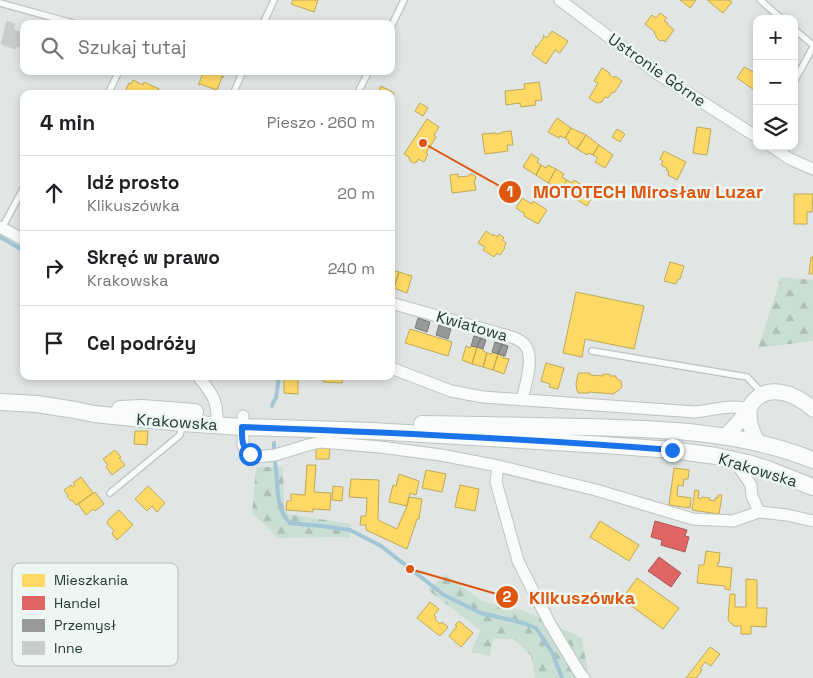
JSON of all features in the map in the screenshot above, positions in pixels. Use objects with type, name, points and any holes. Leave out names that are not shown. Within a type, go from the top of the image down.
[{"type":"main road","name":"Krakowska","points":[[0,402],[37,404],[94,414],[217,420],[618,428],[690,432],[726,436],[758,443],[786,450],[813,460]]},
{"type":"main road","name":"Krakowska","points":[[243,421],[672,450],[716,456],[767,468],[813,487]]},
{"type":"street","name":"Ustronie Górne","points":[[560,0],[658,74],[753,134]]},
{"type":"street","points":[[777,150],[790,159],[813,168]]},
{"type":"street","points":[[1,228],[20,238]]},
{"type":"street","name":"Kwiatowa","points":[[395,304],[515,338],[525,345],[529,355],[528,373],[522,400]]},
{"type":"street","points":[[395,370],[451,391],[483,397],[694,412],[726,407],[740,407],[749,410]]},
{"type":"street","points":[[201,380],[215,399],[217,420]]},
{"type":"street","points":[[726,436],[753,403],[764,395],[776,392],[790,394],[813,409]]},
{"type":"street","points":[[749,410],[751,431],[758,443]]},
{"type":"street","points":[[243,421],[243,445],[246,452],[257,457],[276,455],[321,442],[380,447],[440,455],[498,466],[596,490],[692,519],[732,521],[759,512],[813,521]]},
{"type":"street","points":[[734,460],[751,485],[752,496],[759,512]]},
{"type":"street","points":[[498,466],[496,482],[518,561],[549,622],[584,678]]},
{"type":"street","points":[[751,485],[767,468]]},
{"type":"lane","points":[[265,20],[274,0]]},
{"type":"lane","points":[[394,20],[404,0]]},
{"type":"lane","points":[[760,0],[777,15]]},
{"type":"lane","points":[[0,3],[62,20]]},
{"type":"lane","points":[[798,33],[813,46],[798,74]]},
{"type":"lane","points":[[110,90],[117,75]]},
{"type":"lane","points":[[235,90],[241,75]]},
{"type":"lane","points":[[359,90],[366,75]]},
{"type":"lane","points":[[1,228],[20,194]]},
{"type":"lane","points":[[592,351],[747,377],[764,395]]},
{"type":"lane","points":[[110,494],[180,435],[183,417]]},
{"type":"green space","points":[[781,277],[813,280],[813,341],[758,348]]},
{"type":"green space","points":[[256,467],[283,467],[284,508],[288,514],[351,524],[350,538],[278,538],[252,513]]},
{"type":"green space","points":[[445,574],[482,601],[523,610],[582,638],[589,678],[535,678],[531,656],[514,639],[493,639],[490,656],[471,652],[480,630],[428,590]]},
{"type":"building: Mieszkania","points":[[293,0],[318,0],[314,12],[291,4]]},
{"type":"building: Mieszkania","points":[[680,0],[696,0],[690,8]]},
{"type":"building: Mieszkania","points":[[707,0],[729,0],[732,2],[723,13]]},
{"type":"building: Mieszkania","points":[[660,13],[667,18],[664,21],[674,30],[665,42],[663,40],[660,41],[656,37],[655,32],[645,24],[652,15],[656,18]]},
{"type":"building: Mieszkania","points":[[552,31],[568,41],[560,53],[555,50],[546,64],[532,54],[536,48],[535,46],[537,47],[544,37],[543,35],[547,38]]},
{"type":"building: Mieszkania","points":[[744,67],[753,72],[753,89],[737,78]]},
{"type":"building: Mieszkania","points":[[602,68],[614,78],[615,76],[622,81],[614,93],[612,92],[608,98],[605,97],[602,102],[597,103],[589,98],[598,83],[594,81]]},
{"type":"building: Mieszkania","points":[[202,75],[221,75],[224,77],[222,77],[217,90],[200,85]]},
{"type":"building: Mieszkania","points":[[133,80],[143,85],[144,82],[159,89],[126,90],[129,83],[131,84]]},
{"type":"building: Mieszkania","points":[[539,82],[542,100],[535,101],[536,105],[521,107],[520,103],[506,105],[505,91],[525,89],[524,84]]},
{"type":"building: Mieszkania","points":[[381,86],[388,90],[380,90]]},
{"type":"building: Mieszkania","points":[[420,103],[428,108],[423,116],[415,111]]},
{"type":"building: Mieszkania","points":[[557,118],[571,128],[565,138],[560,136],[559,138],[548,132]]},
{"type":"building: Mieszkania","points":[[427,119],[439,127],[434,135],[436,137],[426,153],[428,154],[424,162],[418,159],[414,163],[404,154]]},
{"type":"building: Mieszkania","points":[[697,127],[711,129],[707,155],[693,153]]},
{"type":"building: Mieszkania","points":[[571,128],[586,135],[577,149],[568,143],[569,141],[565,138]]},
{"type":"building: Mieszkania","points":[[617,129],[625,134],[620,142],[612,137]]},
{"type":"building: Mieszkania","points":[[511,131],[513,145],[507,145],[508,151],[485,154],[482,134]]},
{"type":"building: Mieszkania","points":[[586,135],[599,145],[593,155],[588,153],[587,155],[577,149]]},
{"type":"building: Mieszkania","points":[[599,145],[613,155],[605,168],[595,162],[598,158],[593,155]]},
{"type":"building: Mieszkania","points":[[664,151],[686,162],[677,180],[668,175],[667,168],[661,165],[663,161],[660,159]]},
{"type":"building: Mieszkania","points":[[531,154],[539,159],[537,162],[541,165],[536,175],[523,167]]},
{"type":"building: Mieszkania","points":[[541,165],[546,168],[548,165],[556,169],[548,183],[536,175]]},
{"type":"building: Mieszkania","points":[[556,169],[564,174],[562,177],[567,180],[561,190],[548,183]]},
{"type":"building: Mieszkania","points":[[458,174],[458,177],[473,174],[476,179],[474,181],[476,190],[452,193],[450,175]]},
{"type":"building: Mieszkania","points":[[567,180],[572,183],[574,180],[582,185],[574,198],[561,190]]},
{"type":"building: Mieszkania","points":[[582,185],[590,190],[588,193],[593,196],[587,206],[574,198]]},
{"type":"building: Mieszkania","points":[[794,194],[813,194],[812,212],[807,212],[807,224],[794,224]]},
{"type":"building: Mieszkania","points":[[522,198],[532,204],[533,201],[547,210],[538,224],[524,216],[525,214],[516,208]]},
{"type":"building: Mieszkania","points":[[486,231],[493,236],[493,234],[497,237],[499,234],[504,238],[502,240],[506,243],[505,248],[500,255],[497,253],[494,257],[483,250],[485,247],[478,243]]},
{"type":"building: Mieszkania","points":[[811,257],[813,257],[813,274],[809,274]]},
{"type":"building: Mieszkania","points":[[670,262],[684,266],[680,279],[678,279],[676,284],[664,281]]},
{"type":"building: Mieszkania","points":[[395,271],[399,272],[395,285]]},
{"type":"building: Mieszkania","points":[[399,272],[412,276],[407,293],[395,288]]},
{"type":"building: Mieszkania","points":[[576,292],[644,306],[634,349],[585,339],[582,357],[563,353]]},
{"type":"building: Mieszkania","points":[[410,329],[452,342],[448,356],[405,343]]},
{"type":"building: Mieszkania","points":[[466,346],[470,348],[471,346],[477,347],[472,364],[462,360]]},
{"type":"building: Mieszkania","points":[[477,347],[487,353],[483,367],[472,364]]},
{"type":"building: Mieszkania","points":[[493,352],[498,354],[493,370],[483,367],[487,353],[492,354]]},
{"type":"building: Mieszkania","points":[[498,354],[504,356],[503,358],[509,359],[504,374],[493,370]]},
{"type":"building: Mieszkania","points":[[546,363],[564,368],[558,389],[549,387],[550,384],[541,381]]},
{"type":"building: Mieszkania","points":[[579,373],[603,376],[603,374],[610,374],[610,376],[616,376],[621,381],[622,387],[614,394],[578,393],[576,384]]},
{"type":"building: Mieszkania","points":[[284,380],[298,380],[298,394],[284,393]]},
{"type":"building: Mieszkania","points":[[323,380],[342,380],[342,383],[323,382]]},
{"type":"building: Mieszkania","points":[[135,431],[148,431],[147,445],[134,444]]},
{"type":"building: Mieszkania","points":[[316,447],[330,448],[329,459],[316,459]]},
{"type":"building: Mieszkania","points":[[115,450],[125,465],[112,475],[103,459]]},
{"type":"building: Mieszkania","points":[[307,465],[316,465],[314,492],[331,493],[330,510],[313,509],[313,512],[286,510],[287,501],[291,501],[291,494],[305,495]]},
{"type":"building: Mieszkania","points":[[674,468],[689,470],[688,479],[684,479],[683,486],[678,485],[677,496],[691,498],[690,508],[669,505]]},
{"type":"building: Mieszkania","points":[[426,470],[446,474],[442,492],[422,488]]},
{"type":"building: Mieszkania","points":[[399,474],[419,481],[416,495],[410,493],[407,506],[389,502],[393,485],[396,486]]},
{"type":"building: Mieszkania","points":[[81,477],[93,493],[76,505],[64,490],[71,485],[72,487],[75,485],[73,483]]},
{"type":"building: Mieszkania","points":[[351,479],[379,480],[378,520],[397,529],[409,497],[422,499],[419,519],[417,519],[407,549],[366,530],[366,525],[360,525],[361,516],[366,516],[367,498],[349,497]]},
{"type":"building: Mieszkania","points":[[460,485],[479,489],[475,511],[455,507]]},
{"type":"building: Mieszkania","points":[[148,486],[165,503],[157,512],[152,506],[147,511],[135,499]]},
{"type":"building: Mieszkania","points":[[333,486],[343,487],[342,501],[332,500]]},
{"type":"building: Mieszkania","points":[[695,490],[699,491],[698,498],[701,499],[702,497],[710,498],[709,500],[715,501],[718,495],[722,495],[719,514],[692,510]]},
{"type":"building: Mieszkania","points":[[95,492],[104,504],[86,515],[78,504]]},
{"type":"building: Mieszkania","points":[[119,510],[133,525],[117,540],[112,534],[114,531],[107,523]]},
{"type":"building: Mieszkania","points":[[600,521],[639,545],[629,561],[590,537]]},
{"type":"building: Mieszkania","points":[[706,551],[720,553],[717,566],[732,568],[730,590],[725,589],[725,586],[697,583],[699,565],[704,565]]},
{"type":"building: Mieszkania","points":[[637,578],[679,608],[663,629],[622,599]]},
{"type":"building: Mieszkania","points":[[746,579],[757,580],[757,608],[767,608],[766,627],[751,626],[751,634],[741,634],[741,626],[734,626],[728,620],[730,594],[735,594],[735,607],[746,607]]},
{"type":"building: Mieszkania","points":[[430,602],[439,609],[434,615],[435,619],[440,624],[442,622],[448,627],[440,636],[417,618]]},
{"type":"building: Mieszkania","points":[[459,621],[473,633],[461,647],[449,636]]},
{"type":"building: Mieszkania","points":[[710,647],[720,654],[711,666],[705,662],[696,678],[686,678]]},
{"type":"building: Handel","points":[[655,521],[687,530],[685,536],[689,537],[685,552],[661,545],[662,540],[651,537]]},
{"type":"building: Handel","points":[[659,557],[681,573],[671,587],[648,571]]},
{"type":"building: Przemysł","points":[[418,318],[430,322],[427,332],[415,328]]},
{"type":"building: Przemysł","points":[[439,325],[451,329],[448,339],[436,335]]},
{"type":"building: Przemysł","points":[[474,336],[481,338],[477,347],[471,346]]},
{"type":"building: Przemysł","points":[[481,338],[486,340],[483,349],[477,347]]},
{"type":"building: Przemysł","points":[[495,342],[502,344],[498,354],[492,352]]},
{"type":"building: Przemysł","points":[[502,344],[508,346],[505,356],[498,354]]},
{"type":"building: Inne","points":[[7,21],[15,24],[13,29],[20,32],[20,47],[16,46],[15,49],[1,44]]},
{"type":"waterway","points":[[0,237],[20,249]]},
{"type":"waterway","points":[[272,406],[276,398],[278,380]]},
{"type":"waterway","points":[[274,443],[274,450]]},
{"type":"waterway","points":[[275,463],[279,503],[281,510],[290,523],[350,530],[381,546],[444,595],[481,613],[536,628],[552,652],[562,678]]},
{"type":"place","name":"MOTOTECH Mirosław Luzar","points":[[423,143]]},
{"type":"place","name":"Klikuszówka","points":[[410,569]]},
{"type":"route","points":[[250,454],[246,452],[243,445],[242,427],[373,431],[672,450]]}]
